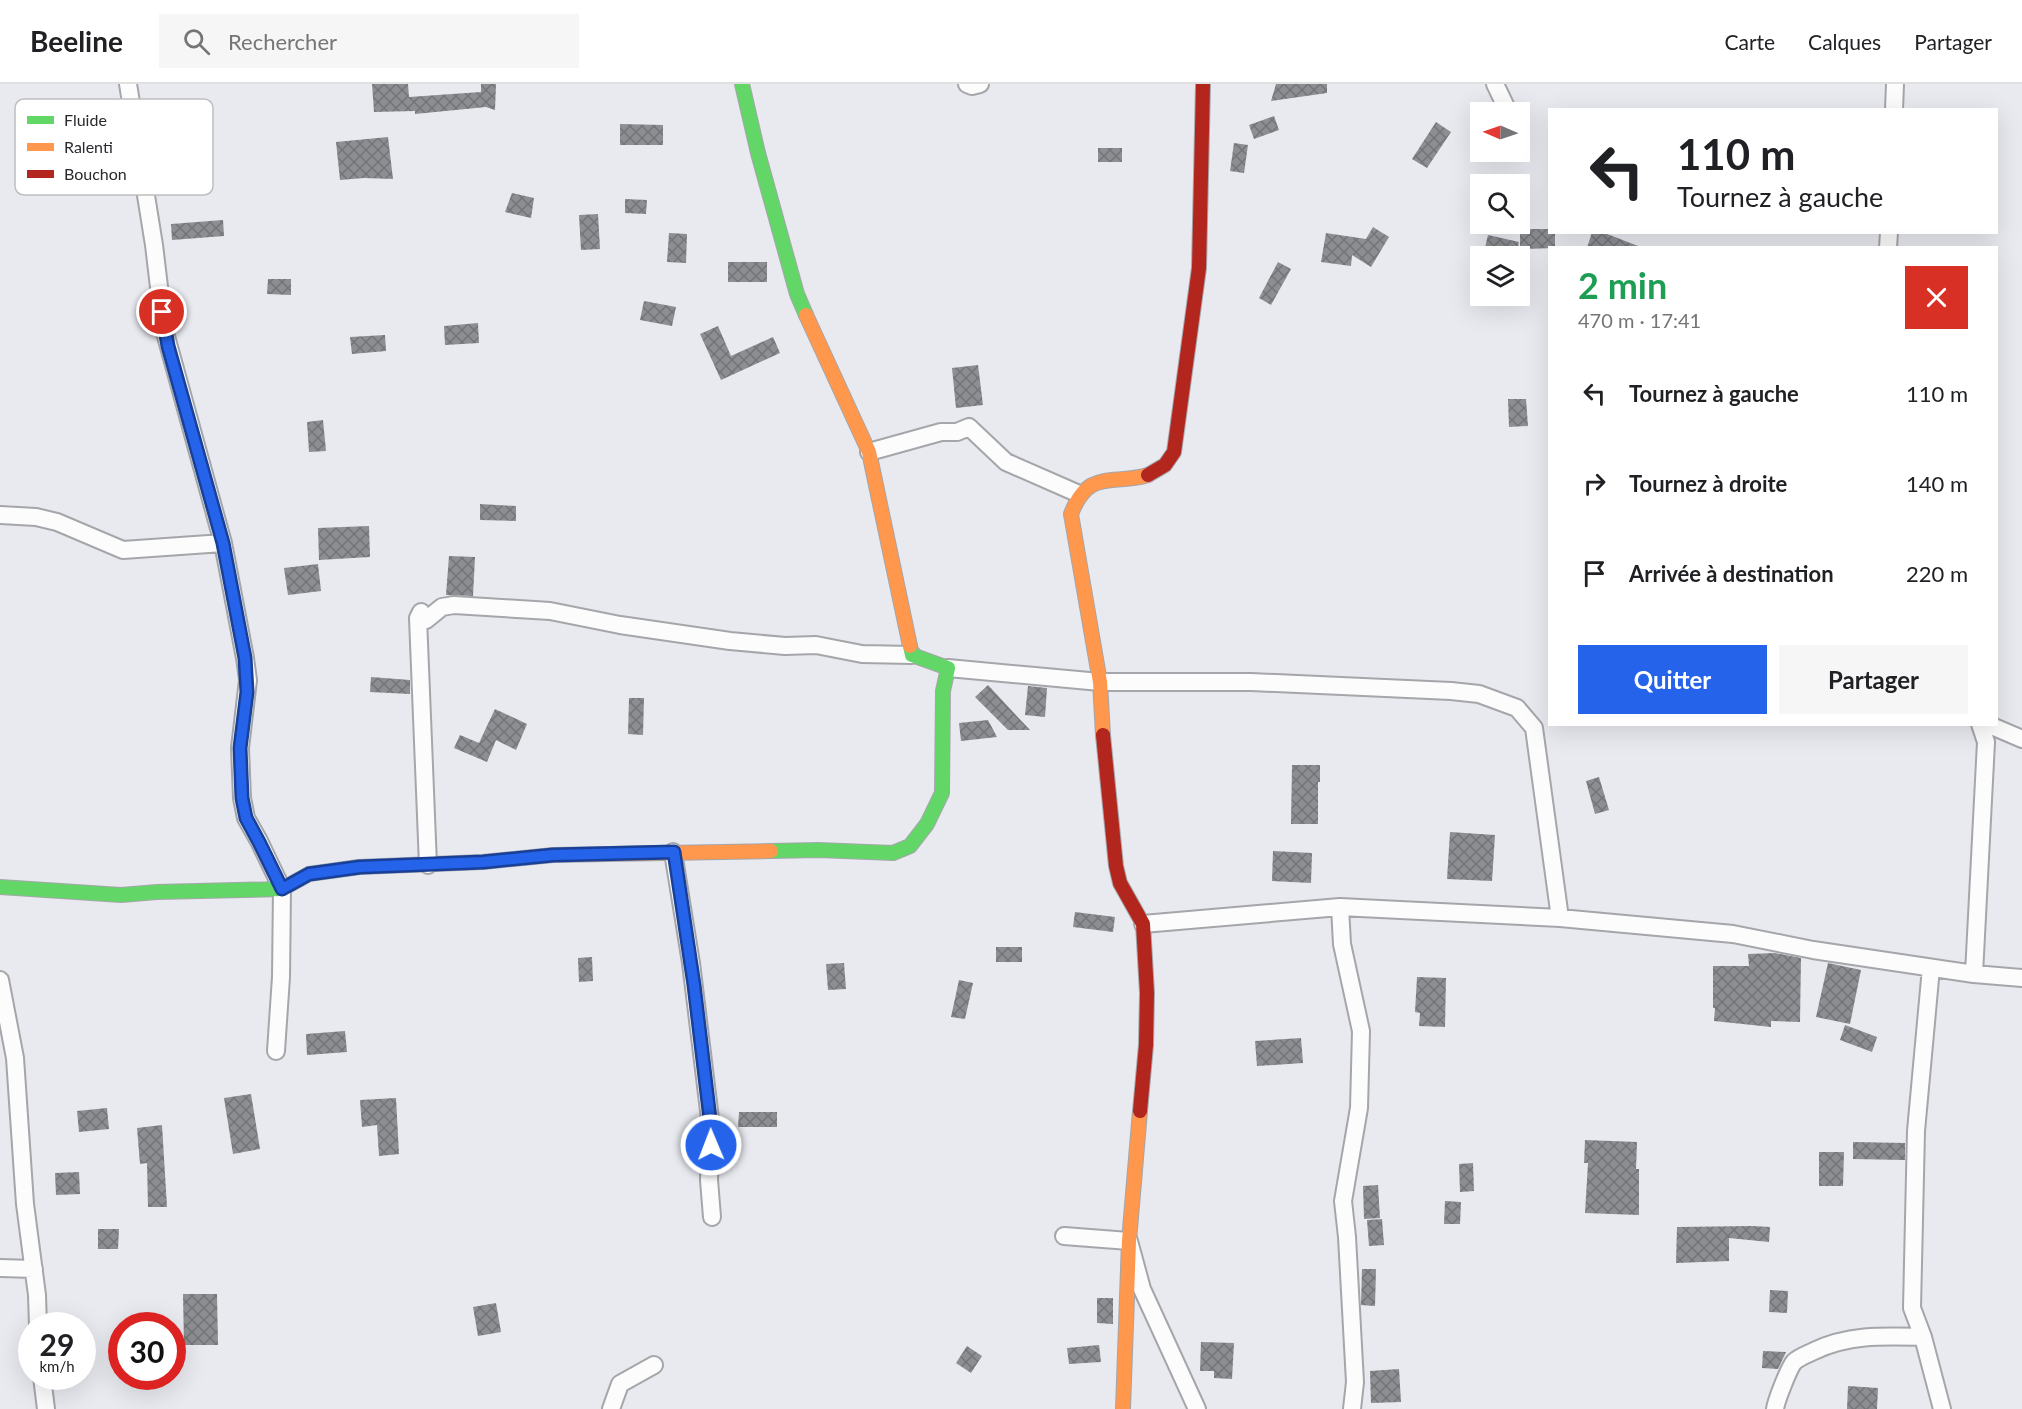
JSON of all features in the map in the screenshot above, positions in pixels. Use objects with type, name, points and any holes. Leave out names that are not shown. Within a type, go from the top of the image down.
[{"type":"street","points":[[128,84],[130,99]]},
{"type":"street","points":[[742,84],[758,153],[797,294],[869,452],[912,655]]},
{"type":"street","points":[[967,84],[972,86],[981,84]]},
{"type":"street","points":[[1123,1409],[1129,1241],[1146,1045],[1147,993],[1143,924],[1120,883],[1116,866],[1105,761],[1100,682],[1071,514],[1079,494],[1095,482],[1148,475],[1160,470],[1169,462],[1174,452],[1199,268],[1203,84]]},
{"type":"street","points":[[1494,84],[1504,102]]},
{"type":"street","points":[[1894,108],[1895,84]]},
{"type":"street","points":[[146,195],[164,330],[223,543],[245,658],[248,680],[240,748],[242,798],[250,829],[259,842],[282,889],[282,957],[276,1051]]},
{"type":"street","points":[[869,452],[940,432],[957,432],[969,427],[1006,462],[1079,494]]},
{"type":"street","points":[[0,515],[36,517],[57,522],[123,550],[223,543]]},
{"type":"street","points":[[428,865],[418,618],[421,612],[426,620],[442,607],[454,605],[550,611],[620,625],[730,641],[785,646],[816,645],[862,654],[912,655],[948,668],[1100,682],[1251,682],[1479,694],[1517,708],[1534,728],[1560,918]]},
{"type":"street","points":[[0,887],[121,895],[282,889],[309,874],[360,867],[428,865],[553,855],[819,850],[893,853],[909,846],[927,825],[942,793],[943,691],[948,668]]},
{"type":"street","points":[[1974,974],[1986,742],[1981,726]]},
{"type":"street","points":[[1992,726],[2022,739]]},
{"type":"street","points":[[674,852],[694,985],[711,1127],[709,1180],[712,1217]]},
{"type":"street","points":[[1143,924],[1340,907],[1560,918],[1733,934],[1813,950],[1931,968],[2022,978]]},
{"type":"street","points":[[1340,907],[1342,944],[1361,1031],[1359,1108],[1343,1201],[1355,1382],[1352,1409]]},
{"type":"street","points":[[1931,968],[1916,1131],[1912,1308],[1923,1337],[1942,1409]]},
{"type":"street","points":[[0,980],[15,1058],[25,1204],[38,1312]]},
{"type":"street","points":[[1064,1236],[1129,1241]]},
{"type":"street","points":[[1129,1241],[1142,1289],[1197,1409]]},
{"type":"street","points":[[0,1268],[34,1269]]},
{"type":"street","points":[[1775,1409],[1793,1362],[1809,1353],[1832,1342],[1869,1336],[1923,1337]]},
{"type":"street","points":[[611,1409],[620,1384],[654,1365]]},
{"type":"street","points":[[44,1390],[46,1409]]},
{"type":"building","points":[[372,84],[408,84],[409,97],[481,92],[481,84],[496,84],[495,110],[486,107],[415,114],[415,111],[374,112]]},
{"type":"building","points":[[1276,84],[1327,84],[1327,93],[1271,101]]},
{"type":"building","points":[[1274,116],[1279,130],[1254,139],[1249,125]]},
{"type":"building","points":[[1436,122],[1451,132],[1427,168],[1412,159]]},
{"type":"building","points":[[620,124],[663,125],[663,145],[620,145]]},
{"type":"building","points":[[388,137],[393,179],[340,180],[336,142]]},
{"type":"building","points":[[1234,143],[1248,145],[1244,173],[1230,171]]},
{"type":"building","points":[[1098,148],[1122,148],[1122,162],[1098,162]]},
{"type":"building","points":[[512,193],[534,198],[531,218],[505,212]]},
{"type":"building","points":[[625,199],[647,200],[646,214],[625,213]]},
{"type":"building","points":[[598,214],[600,249],[581,250],[579,215]]},
{"type":"building","points":[[223,220],[224,236],[172,240],[171,224]]},
{"type":"building","points":[[1373,227],[1389,237],[1371,267],[1352,255],[1351,266],[1321,262],[1326,233],[1366,239]]},
{"type":"building","points":[[1530,229],[1548,229],[1548,234],[1555,234],[1555,246],[1548,246],[1548,248],[1530,249],[1530,246],[1520,246],[1520,234],[1530,234]]},
{"type":"building","points":[[669,233],[687,234],[686,263],[667,262]]},
{"type":"building","points":[[1591,234],[1607,234],[1638,246],[1588,246]]},
{"type":"building","points":[[1488,235],[1519,242],[1518,246],[1485,246]]},
{"type":"building","points":[[728,262],[767,262],[767,282],[728,282]]},
{"type":"building","points":[[1278,262],[1291,269],[1271,305],[1259,298]]},
{"type":"building","points":[[268,279],[291,279],[291,295],[267,294]]},
{"type":"building","points":[[644,301],[676,307],[672,326],[640,320]]},
{"type":"building","points":[[478,323],[479,343],[445,345],[444,326]]},
{"type":"building","points":[[718,326],[731,356],[773,337],[780,353],[721,380],[700,334]]},
{"type":"building","points":[[385,335],[386,351],[352,354],[350,337]]},
{"type":"building","points":[[978,365],[983,405],[956,408],[952,368]]},
{"type":"building","points":[[1508,399],[1526,399],[1528,426],[1509,427]]},
{"type":"building","points":[[323,420],[326,451],[309,452],[307,422]]},
{"type":"building","points":[[480,504],[516,506],[516,521],[480,520]]},
{"type":"building","points":[[369,526],[370,557],[319,560],[318,528]]},
{"type":"building","points":[[449,556],[475,557],[473,596],[446,595]]},
{"type":"building","points":[[318,564],[321,591],[288,595],[284,568]]},
{"type":"building","points":[[371,677],[410,680],[410,694],[370,692]]},
{"type":"building","points":[[988,685],[1030,730],[1008,730],[975,697]]},
{"type":"building","points":[[1028,686],[1047,688],[1045,717],[1025,715]]},
{"type":"building","points":[[629,698],[644,698],[643,735],[628,734]]},
{"type":"building","points":[[495,709],[527,724],[516,750],[496,740],[487,762],[454,748],[460,735],[479,743]]},
{"type":"building","points":[[988,720],[997,737],[961,741],[959,723]]},
{"type":"building","points":[[1292,765],[1320,765],[1318,824],[1291,824]]},
{"type":"building","points":[[1599,777],[1609,810],[1595,814],[1586,781]]},
{"type":"building","points":[[1450,832],[1495,835],[1492,881],[1447,879]]},
{"type":"building","points":[[1273,851],[1312,853],[1311,883],[1272,881]]},
{"type":"building","points":[[1075,912],[1115,917],[1113,932],[1073,927]]},
{"type":"building","points":[[996,947],[1022,947],[1022,962],[996,962]]},
{"type":"building","points":[[1775,953],[1801,958],[1800,1022],[1771,1021],[1771,1027],[1714,1021],[1713,966],[1749,966],[1748,954]]},
{"type":"building","points":[[592,957],[593,981],[579,982],[578,958]]},
{"type":"building","points":[[844,963],[846,989],[828,990],[826,964]]},
{"type":"building","points":[[1828,963],[1861,970],[1850,1024],[1816,1017]]},
{"type":"building","points":[[1417,977],[1446,978],[1445,1027],[1419,1026],[1420,1013],[1415,1012]]},
{"type":"building","points":[[959,980],[973,983],[965,1019],[951,1017]]},
{"type":"building","points":[[1845,1025],[1877,1037],[1872,1052],[1840,1040]]},
{"type":"building","points":[[345,1031],[347,1052],[307,1055],[306,1034]]},
{"type":"building","points":[[1301,1038],[1303,1063],[1257,1066],[1255,1041]]},
{"type":"building","points":[[251,1094],[260,1149],[233,1154],[224,1098]]},
{"type":"building","points":[[396,1098],[399,1154],[379,1156],[377,1125],[362,1127],[360,1100]]},
{"type":"building","points":[[107,1108],[109,1129],[79,1132],[77,1111]]},
{"type":"building","points":[[739,1112],[777,1112],[777,1127],[738,1127]]},
{"type":"building","points":[[162,1125],[167,1207],[148,1207],[147,1163],[140,1164],[137,1128]]},
{"type":"building","points":[[1585,1140],[1637,1142],[1639,1215],[1585,1213],[1588,1163],[1584,1163]]},
{"type":"building","points":[[1853,1142],[1905,1143],[1905,1160],[1853,1159]]},
{"type":"building","points":[[1819,1152],[1844,1152],[1843,1186],[1819,1186]]},
{"type":"building","points":[[1473,1163],[1474,1191],[1460,1192],[1459,1164]]},
{"type":"building","points":[[79,1172],[80,1194],[56,1195],[55,1173]]},
{"type":"building","points":[[1378,1185],[1380,1218],[1364,1219],[1363,1186]]},
{"type":"building","points":[[1445,1201],[1461,1202],[1460,1224],[1444,1224]]},
{"type":"building","points":[[1382,1219],[1384,1245],[1369,1246],[1367,1220]]},
{"type":"building","points":[[1677,1227],[1770,1227],[1769,1242],[1729,1238],[1729,1261],[1676,1263]]},
{"type":"building","points":[[98,1229],[119,1229],[118,1249],[98,1249]]},
{"type":"building","points":[[1362,1269],[1376,1269],[1375,1306],[1361,1305]]},
{"type":"building","points":[[1770,1290],[1788,1291],[1787,1313],[1769,1312]]},
{"type":"building","points":[[183,1294],[217,1294],[218,1345],[186,1345],[186,1312],[183,1312]]},
{"type":"building","points":[[1097,1298],[1113,1298],[1113,1324],[1097,1323]]},
{"type":"building","points":[[496,1303],[501,1332],[478,1336],[473,1307]]},
{"type":"building","points":[[1201,1342],[1234,1343],[1232,1379],[1214,1378],[1214,1371],[1200,1371]]},
{"type":"building","points":[[1099,1345],[1101,1362],[1069,1364],[1067,1348]]},
{"type":"building","points":[[967,1346],[982,1356],[971,1373],[956,1363]]},
{"type":"building","points":[[1763,1351],[1786,1352],[1778,1369],[1762,1368]]},
{"type":"building","points":[[1399,1369],[1401,1402],[1371,1403],[1370,1371]]},
{"type":"building","points":[[1848,1386],[1878,1388],[1877,1409],[1847,1409]]},
{"type":"traffic: fast","points":[[742,84],[758,153],[797,294],[806,315]]},
{"type":"traffic: fast","points":[[771,851],[893,853],[910,846],[927,824],[942,793],[943,691],[948,668],[912,655],[910,646]]},
{"type":"traffic: fast","points":[[0,887],[121,895],[282,889],[309,874],[359,867]]},
{"type":"traffic: slow","points":[[806,315],[869,452],[910,646]]},
{"type":"traffic: slow","points":[[1103,735],[1100,682],[1071,514],[1085,490],[1094,484],[1148,475]]},
{"type":"traffic: slow","points":[[359,867],[483,862],[553,855],[771,851]]},
{"type":"traffic: slow","points":[[1123,1409],[1129,1241],[1140,1111]]},
{"type":"traffic: jam","points":[[1148,475],[1165,465],[1174,452],[1199,268],[1203,84]]},
{"type":"traffic: jam","points":[[1103,735],[1116,866],[1120,883],[1143,924],[1147,993],[1146,1045],[1140,1111]]},
{"type":"route","points":[[162,312],[168,346],[223,543],[245,658],[248,680],[240,748],[242,798],[246,818],[282,889],[309,874],[360,867],[483,862],[553,855],[674,852],[697,1008],[711,1127],[711,1145]]}]
